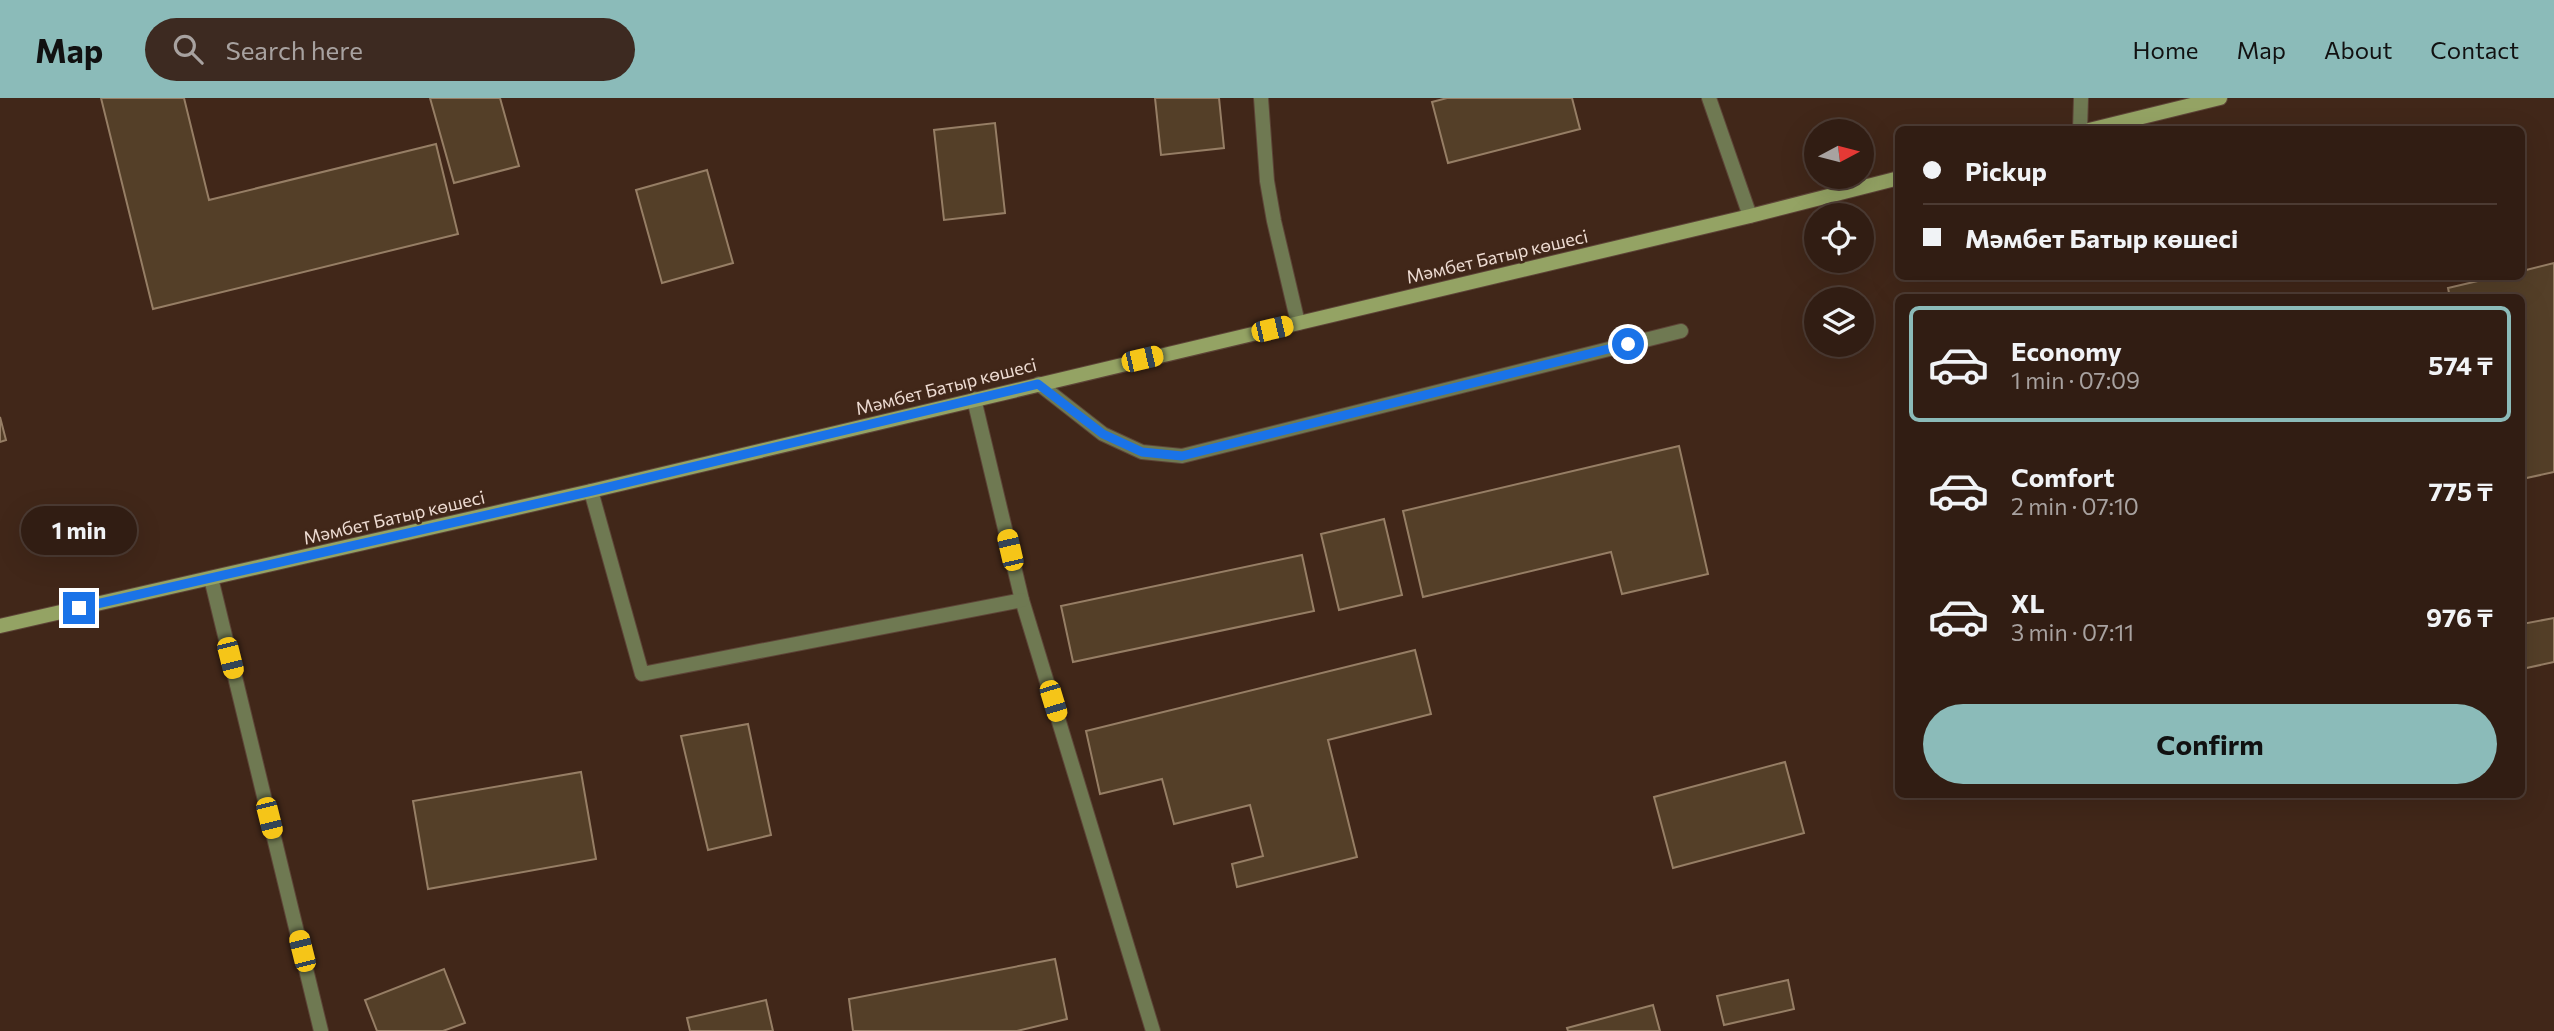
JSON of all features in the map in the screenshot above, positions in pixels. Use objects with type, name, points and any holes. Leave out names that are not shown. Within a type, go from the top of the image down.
[{"type":"main road","points":[[2106,126],[2220,98]]},
{"type":"main road","name":"Мәмбет Батыр көшесі","points":[[0,626],[592,491],[1895,179]]},
{"type":"lane","points":[[1261,98],[1267,181],[1298,323]]},
{"type":"lane","points":[[1709,98],[1750,215]]},
{"type":"lane","points":[[2080,126],[2081,98]]},
{"type":"lane","points":[[1038,384],[1103,434],[1142,452],[1182,456],[1681,331]]},
{"type":"lane","points":[[974,399],[1022,600],[1153,1031]]},
{"type":"lane","points":[[592,491],[642,674],[1022,600]]},
{"type":"lane","points":[[211,578],[321,1031]]},
{"type":"building","points":[[101,98],[184,98],[209,200],[436,144],[458,234],[153,309]]},
{"type":"building","points":[[430,98],[500,98],[519,166],[454,183]]},
{"type":"building","points":[[1155,98],[1219,98],[1224,148],[1161,155]]},
{"type":"building","points":[[1447,98],[1572,98],[1580,129],[1448,163],[1432,102]]},
{"type":"building","points":[[995,123],[1005,213],[944,220],[934,130]]},
{"type":"building","points":[[707,170],[733,263],[662,283],[636,190]]},
{"type":"building","points":[[2554,263],[2554,472],[2525,478],[2525,294],[2449,294],[2448,288],[2482,280],[2525,280],[2525,270]]},
{"type":"building","points":[[0,417],[6,440],[0,442]]},
{"type":"building","points":[[1679,446],[1708,574],[1622,594],[1611,552],[1423,597],[1403,511]]},
{"type":"building","points":[[1384,519],[1402,595],[1339,610],[1321,534]]},
{"type":"building","points":[[1302,555],[1314,611],[1073,662],[1061,606]]},
{"type":"building","points":[[2554,618],[2554,662],[2525,668],[2525,623]]},
{"type":"building","points":[[1415,650],[1431,714],[1328,740],[1357,857],[1237,887],[1232,864],[1263,856],[1250,805],[1174,824],[1162,779],[1100,794],[1086,731]]},
{"type":"building","points":[[748,724],[771,835],[708,850],[681,736]]},
{"type":"building","points":[[1785,762],[1804,833],[1673,868],[1654,797]]},
{"type":"building","points":[[581,772],[596,859],[428,889],[413,801]]},
{"type":"building","points":[[1055,959],[1067,1019],[1017,1031],[853,1031],[849,999]]},
{"type":"building","points":[[444,969],[465,1023],[443,1031],[377,1031],[365,1000]]},
{"type":"building","points":[[1788,980],[1794,1009],[1724,1025],[1717,996]]},
{"type":"building","points":[[766,1000],[773,1031],[690,1031],[687,1018]]},
{"type":"building","points":[[1653,1005],[1660,1031],[1568,1031],[1567,1028]]},
{"type":"route","points":[[79,608],[592,491],[1038,384],[1103,434],[1142,452],[1182,456],[1628,344]]}]
